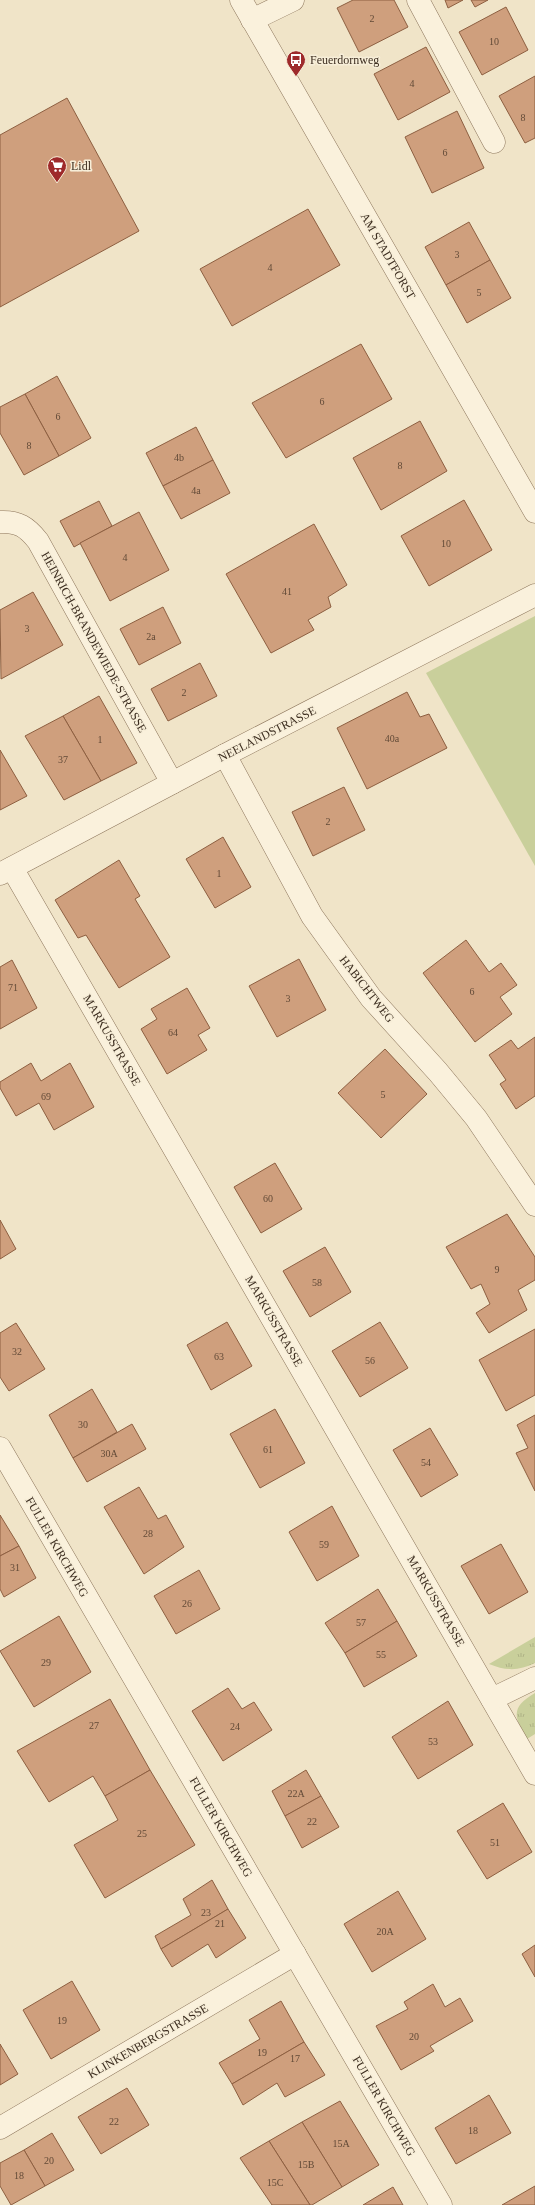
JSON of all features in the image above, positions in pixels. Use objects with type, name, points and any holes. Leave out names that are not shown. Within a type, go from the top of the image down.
[{"type":"street","name":"AM STADTFORST","points":[[241,0],[535,512]]},
{"type":"street","points":[[252,20],[293,0]]},
{"type":"street","points":[[418,0],[494,142]]},
{"type":"street","name":"HEINRICH-BRANDEWIEDE-STRASSE","points":[[0,522],[12,521],[28,528],[38,541],[172,783]]},
{"type":"street","name":"NEELANDSTRASSE","points":[[6,871],[225,755],[535,596]]},
{"type":"street","name":"HABICHTWEG","points":[[225,755],[312,916],[371,998],[438,1072],[476,1118],[535,1205]]},
{"type":"street","name":"MARKUSSTRASSE","points":[[6,871],[535,1774]]},
{"type":"street","name":"FULLER KIRCHWEG","points":[[4,1463],[295,1954],[441,2205]]},
{"type":"street","points":[[492,1699],[535,1678]]},
{"type":"street","name":"KLINKENBERGSTRASSE","points":[[0,2128],[295,1954]]},
{"type":"green space","points":[[535,616],[535,866],[426,673]]},
{"type":"green space","points":[[535,1637],[535,1663],[518,1669],[501,1668],[489,1664]]},
{"type":"green space","points":[[535,1693],[535,1734],[527,1739],[517,1719],[517,1714],[521,1704]]},
{"type":"building","points":[[353,0],[394,0],[408,27],[359,52],[337,8]]},
{"type":"building","points":[[445,0],[463,0],[448,8]]},
{"type":"building","points":[[471,0],[488,0],[475,7]]},
{"type":"building","points":[[506,7],[528,50],[482,75],[459,32]]},
{"type":"building","points":[[426,47],[450,92],[398,120],[374,74]]},
{"type":"building","points":[[535,76],[535,138],[525,143],[499,96]]},
{"type":"building","name":"Lidl","points":[[67,98],[139,231],[0,307],[0,135]]},
{"type":"building","points":[[457,111],[484,168],[432,193],[405,137]]},
{"type":"building","points":[[308,209],[340,265],[232,326],[200,269]]},
{"type":"building","points":[[469,222],[490,260],[446,285],[425,247]]},
{"type":"building","points":[[490,260],[511,298],[467,323],[446,285]]},
{"type":"building","points":[[361,344],[392,399],[286,458],[252,403]]},
{"type":"building","points":[[57,376],[91,438],[59,456],[25,394]]},
{"type":"building","points":[[25,394],[59,456],[24,475],[0,433],[0,407]]},
{"type":"building","points":[[420,421],[447,471],[381,510],[353,458]]},
{"type":"building","points":[[196,427],[213,460],[163,486],[146,453]]},
{"type":"building","points":[[213,460],[230,493],[181,519],[163,486]]},
{"type":"building","points":[[464,500],[492,550],[429,586],[401,536]]},
{"type":"building","points":[[99,501],[112,526],[74,547],[60,521]]},
{"type":"building","points":[[139,512],[169,570],[110,601],[80,543]]},
{"type":"building","points":[[314,524],[347,585],[328,597],[331,607],[308,620],[314,630],[271,653],[226,574]]},
{"type":"building","points":[[33,592],[63,645],[1,679],[0,610]]},
{"type":"building","points":[[163,607],[181,643],[139,665],[120,629]]},
{"type":"building","points":[[200,663],[217,696],[168,721],[151,689]]},
{"type":"building","points":[[407,692],[420,717],[429,714],[447,748],[367,789],[337,728]]},
{"type":"building","points":[[99,696],[137,763],[101,781],[63,716]]},
{"type":"building","points":[[63,716],[101,781],[64,800],[25,736]]},
{"type":"building","points":[[0,750],[27,796],[0,810]]},
{"type":"building","points":[[344,787],[365,830],[313,856],[292,812]]},
{"type":"building","points":[[223,837],[251,887],[215,908],[186,859]]},
{"type":"building","points":[[119,860],[140,896],[135,899],[170,957],[119,988],[86,935],[78,938],[55,900]]},
{"type":"building","points":[[466,940],[489,972],[501,963],[517,985],[500,997],[512,1014],[475,1042],[423,973]]},
{"type":"building","points":[[299,959],[326,1010],[277,1037],[249,986]]},
{"type":"building","points":[[12,960],[37,1008],[0,1029],[0,967]]},
{"type":"building","points":[[187,988],[210,1028],[198,1035],[207,1050],[167,1074],[141,1029],[157,1019],[151,1009]]},
{"type":"building","points":[[535,1037],[535,1096],[516,1109],[500,1084],[506,1080],[489,1055],[511,1040],[518,1049]]},
{"type":"building","points":[[385,1049],[427,1094],[381,1138],[338,1093]]},
{"type":"building","points":[[31,1063],[41,1081],[70,1063],[94,1107],[54,1130],[39,1103],[16,1116],[0,1088],[0,1082]]},
{"type":"building","points":[[275,1163],[302,1209],[261,1233],[234,1187]]},
{"type":"building","points":[[507,1214],[535,1257],[535,1280],[518,1290],[527,1310],[489,1333],[476,1313],[490,1304],[481,1284],[471,1289],[446,1247]]},
{"type":"building","points":[[0,1220],[16,1249],[0,1259]]},
{"type":"building","points":[[325,1247],[351,1292],[310,1317],[283,1271]]},
{"type":"building","points":[[227,1322],[252,1366],[211,1390],[187,1345]]},
{"type":"building","points":[[380,1322],[408,1368],[360,1397],[332,1351]]},
{"type":"building","points":[[16,1323],[45,1369],[9,1391],[0,1377],[0,1333]]},
{"type":"building","points":[[535,1329],[535,1395],[506,1411],[479,1360]]},
{"type":"building","points":[[92,1389],[117,1432],[73,1458],[49,1415]]},
{"type":"building","points":[[275,1409],[305,1463],[260,1488],[230,1434]]},
{"type":"building","points":[[535,1415],[535,1491],[516,1453],[528,1448],[517,1425]]},
{"type":"building","points":[[132,1424],[146,1449],[87,1482],[73,1458]]},
{"type":"building","points":[[430,1428],[458,1475],[421,1497],[393,1450]]},
{"type":"building","points":[[139,1487],[158,1519],[166,1515],[184,1547],[144,1574],[104,1507]]},
{"type":"building","points":[[332,1506],[359,1556],[317,1581],[289,1532]]},
{"type":"building","points":[[0,1515],[19,1546],[0,1556]]},
{"type":"building","points":[[501,1544],[528,1592],[489,1614],[461,1566]]},
{"type":"building","points":[[19,1546],[36,1578],[4,1597],[0,1589],[0,1556]]},
{"type":"building","points":[[199,1570],[220,1609],[176,1634],[154,1596]]},
{"type":"building","points":[[378,1589],[397,1621],[345,1653],[325,1623]]},
{"type":"building","points":[[59,1616],[91,1672],[34,1707],[0,1651]]},
{"type":"building","points":[[397,1621],[417,1656],[364,1687],[345,1653]]},
{"type":"building","points":[[228,1688],[242,1709],[254,1702],[272,1730],[223,1761],[192,1711]]},
{"type":"building","points":[[110,1699],[150,1770],[105,1796],[93,1776],[49,1802],[17,1751]]},
{"type":"building","points":[[448,1701],[473,1745],[418,1779],[392,1737]]},
{"type":"building","points":[[150,1770],[195,1845],[105,1898],[74,1845],[118,1820],[105,1796]]},
{"type":"building","points":[[306,1770],[321,1796],[285,1816],[272,1791]]},
{"type":"building","points":[[321,1796],[339,1827],[302,1848],[285,1816]]},
{"type":"building","points":[[503,1803],[532,1852],[487,1879],[457,1831]]},
{"type":"building","points":[[212,1880],[228,1909],[161,1949],[155,1936],[191,1915],[183,1899]]},
{"type":"building","points":[[398,1891],[426,1939],[372,1972],[344,1924]]},
{"type":"building","points":[[228,1909],[246,1938],[216,1958],[208,1944],[172,1967],[161,1949]]},
{"type":"building","points":[[535,1945],[535,1977],[522,1954]]},
{"type":"building","points":[[72,1981],[100,2030],[51,2059],[23,2010]]},
{"type":"building","points":[[433,1984],[445,2007],[460,1998],[473,2021],[430,2046],[434,2051],[401,2070],[376,2026],[408,2009],[404,2002]]},
{"type":"building","points":[[281,2001],[304,2042],[232,2084],[219,2063],[260,2039],[249,2020]]},
{"type":"building","points":[[304,2042],[325,2075],[285,2097],[277,2083],[243,2105],[232,2084]]},
{"type":"building","points":[[0,2044],[18,2074],[0,2085]]},
{"type":"building","points":[[127,2088],[149,2125],[101,2154],[78,2117]]},
{"type":"building","points":[[489,2095],[511,2133],[456,2164],[435,2128]]},
{"type":"building","points":[[340,2101],[379,2165],[342,2187],[302,2122]]},
{"type":"building","points":[[302,2122],[342,2187],[312,2205],[310,2205],[269,2141]]},
{"type":"building","points":[[52,2133],[74,2170],[45,2186],[24,2150]]},
{"type":"building","points":[[269,2141],[310,2205],[272,2205],[240,2158]]},
{"type":"building","points":[[24,2150],[45,2186],[11,2205],[0,2186],[0,2163]]},
{"type":"building","points":[[535,2186],[535,2205],[502,2205]]},
{"type":"building","points":[[393,2187],[403,2205],[363,2205]]},
{"type":"place","name":"Feuerdornweg","points":[[296,77]]},
{"type":"place","name":"Lidl","points":[[57,183]]}]
